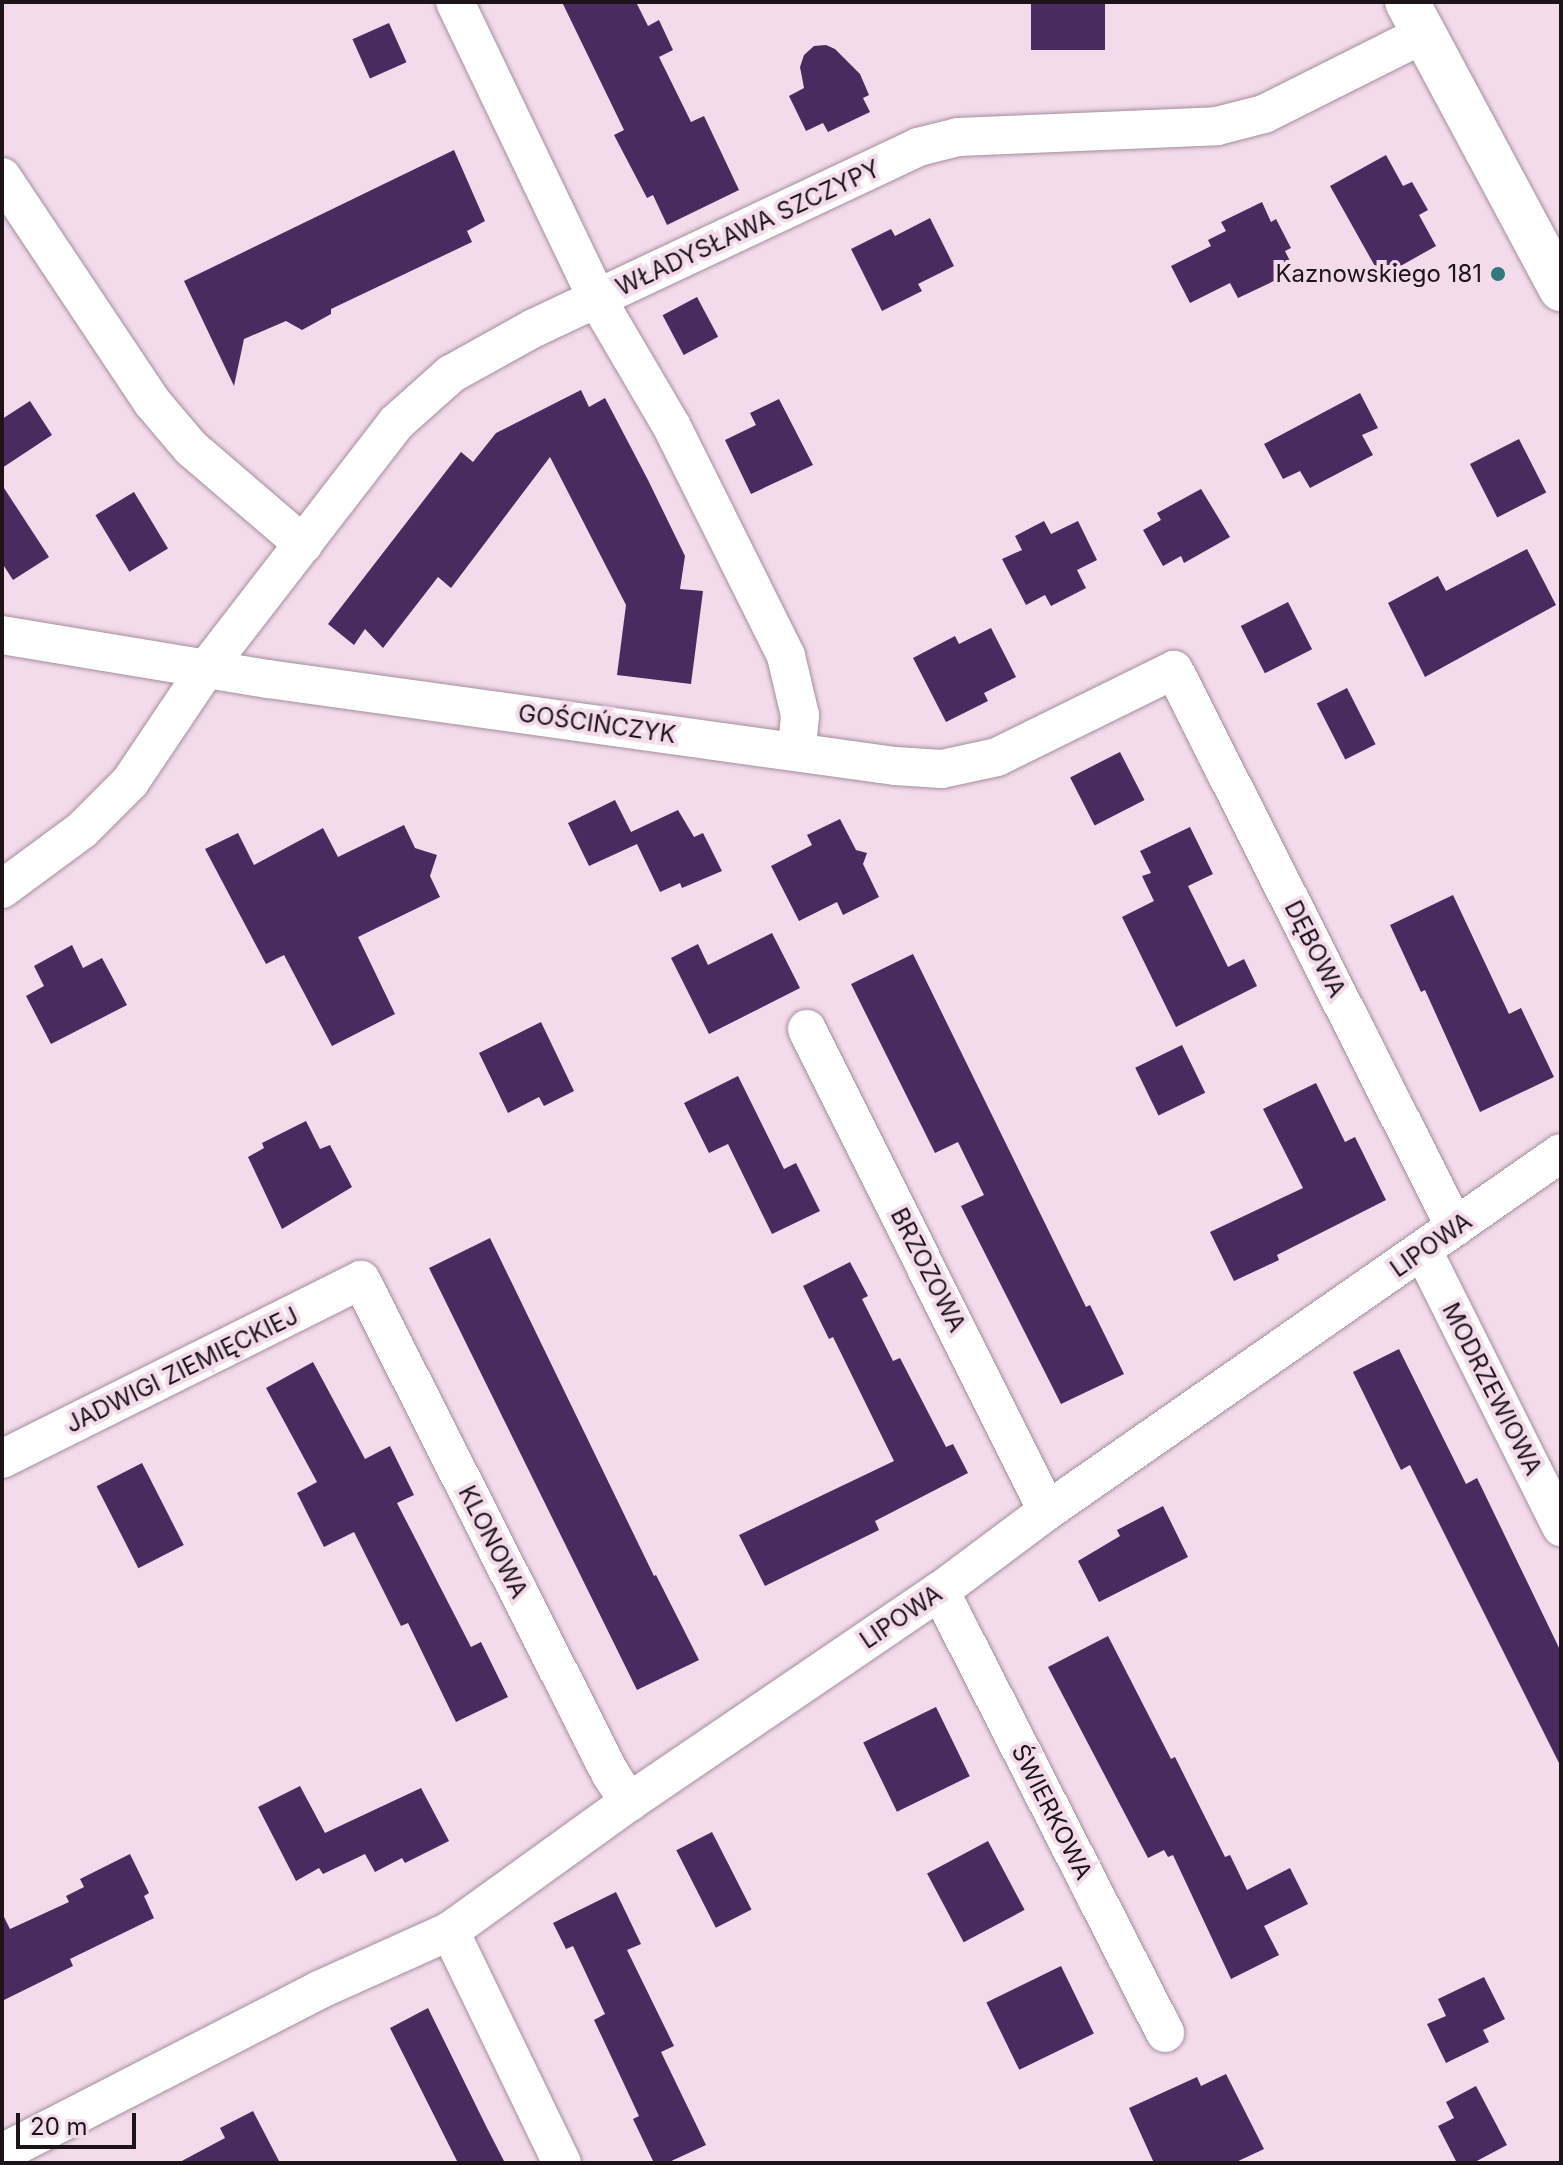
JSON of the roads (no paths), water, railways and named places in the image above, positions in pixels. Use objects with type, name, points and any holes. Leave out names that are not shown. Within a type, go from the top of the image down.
[{"type":"street","points":[[455,2],[597,299],[671,425],[786,656],[800,715],[797,750]]},
{"type":"street","points":[[1415,18],[1561,289]]},
{"type":"street","name":"WŁADYSŁAWA SZCZYPY","points":[[2,889],[82,830],[130,782],[206,669],[396,423],[451,374],[534,328],[918,147],[958,137],[1217,126],[1264,114],[1415,18]]},
{"type":"street","points":[[2,177],[152,402],[191,448],[303,544]]},
{"type":"street","name":"GOŚCIŃCZYK","points":[[2,635],[206,669],[918,768],[966,766],[1007,753],[1174,670]]},
{"type":"street","name":"DĘBOWA","points":[[1174,670],[1455,1227]]},
{"type":"street","name":"BRZOZOWA","points":[[807,1029],[1047,1511]]},
{"type":"street","name":"LIPOWA","points":[[2,2153],[319,1990],[450,1931],[629,1802],[940,1591],[1047,1511],[1561,1153]]},
{"type":"street","name":"MODRZEWIOWA","points":[[1423,1251],[1561,1527]]},
{"type":"street","name":"JADWIGI ZIEMIĘCKIEJ","points":[[2,1459],[361,1280]]},
{"type":"street","name":"KLONOWA","points":[[361,1280],[610,1773],[629,1802]]},
{"type":"street","name":"ŚWIERKOWA","points":[[940,1591],[1165,2033]]},
{"type":"street","points":[[450,1931],[562,2163]]},
{"type":"place","name":"Kaznowskiego 181","points":[[1498,274]]}]
